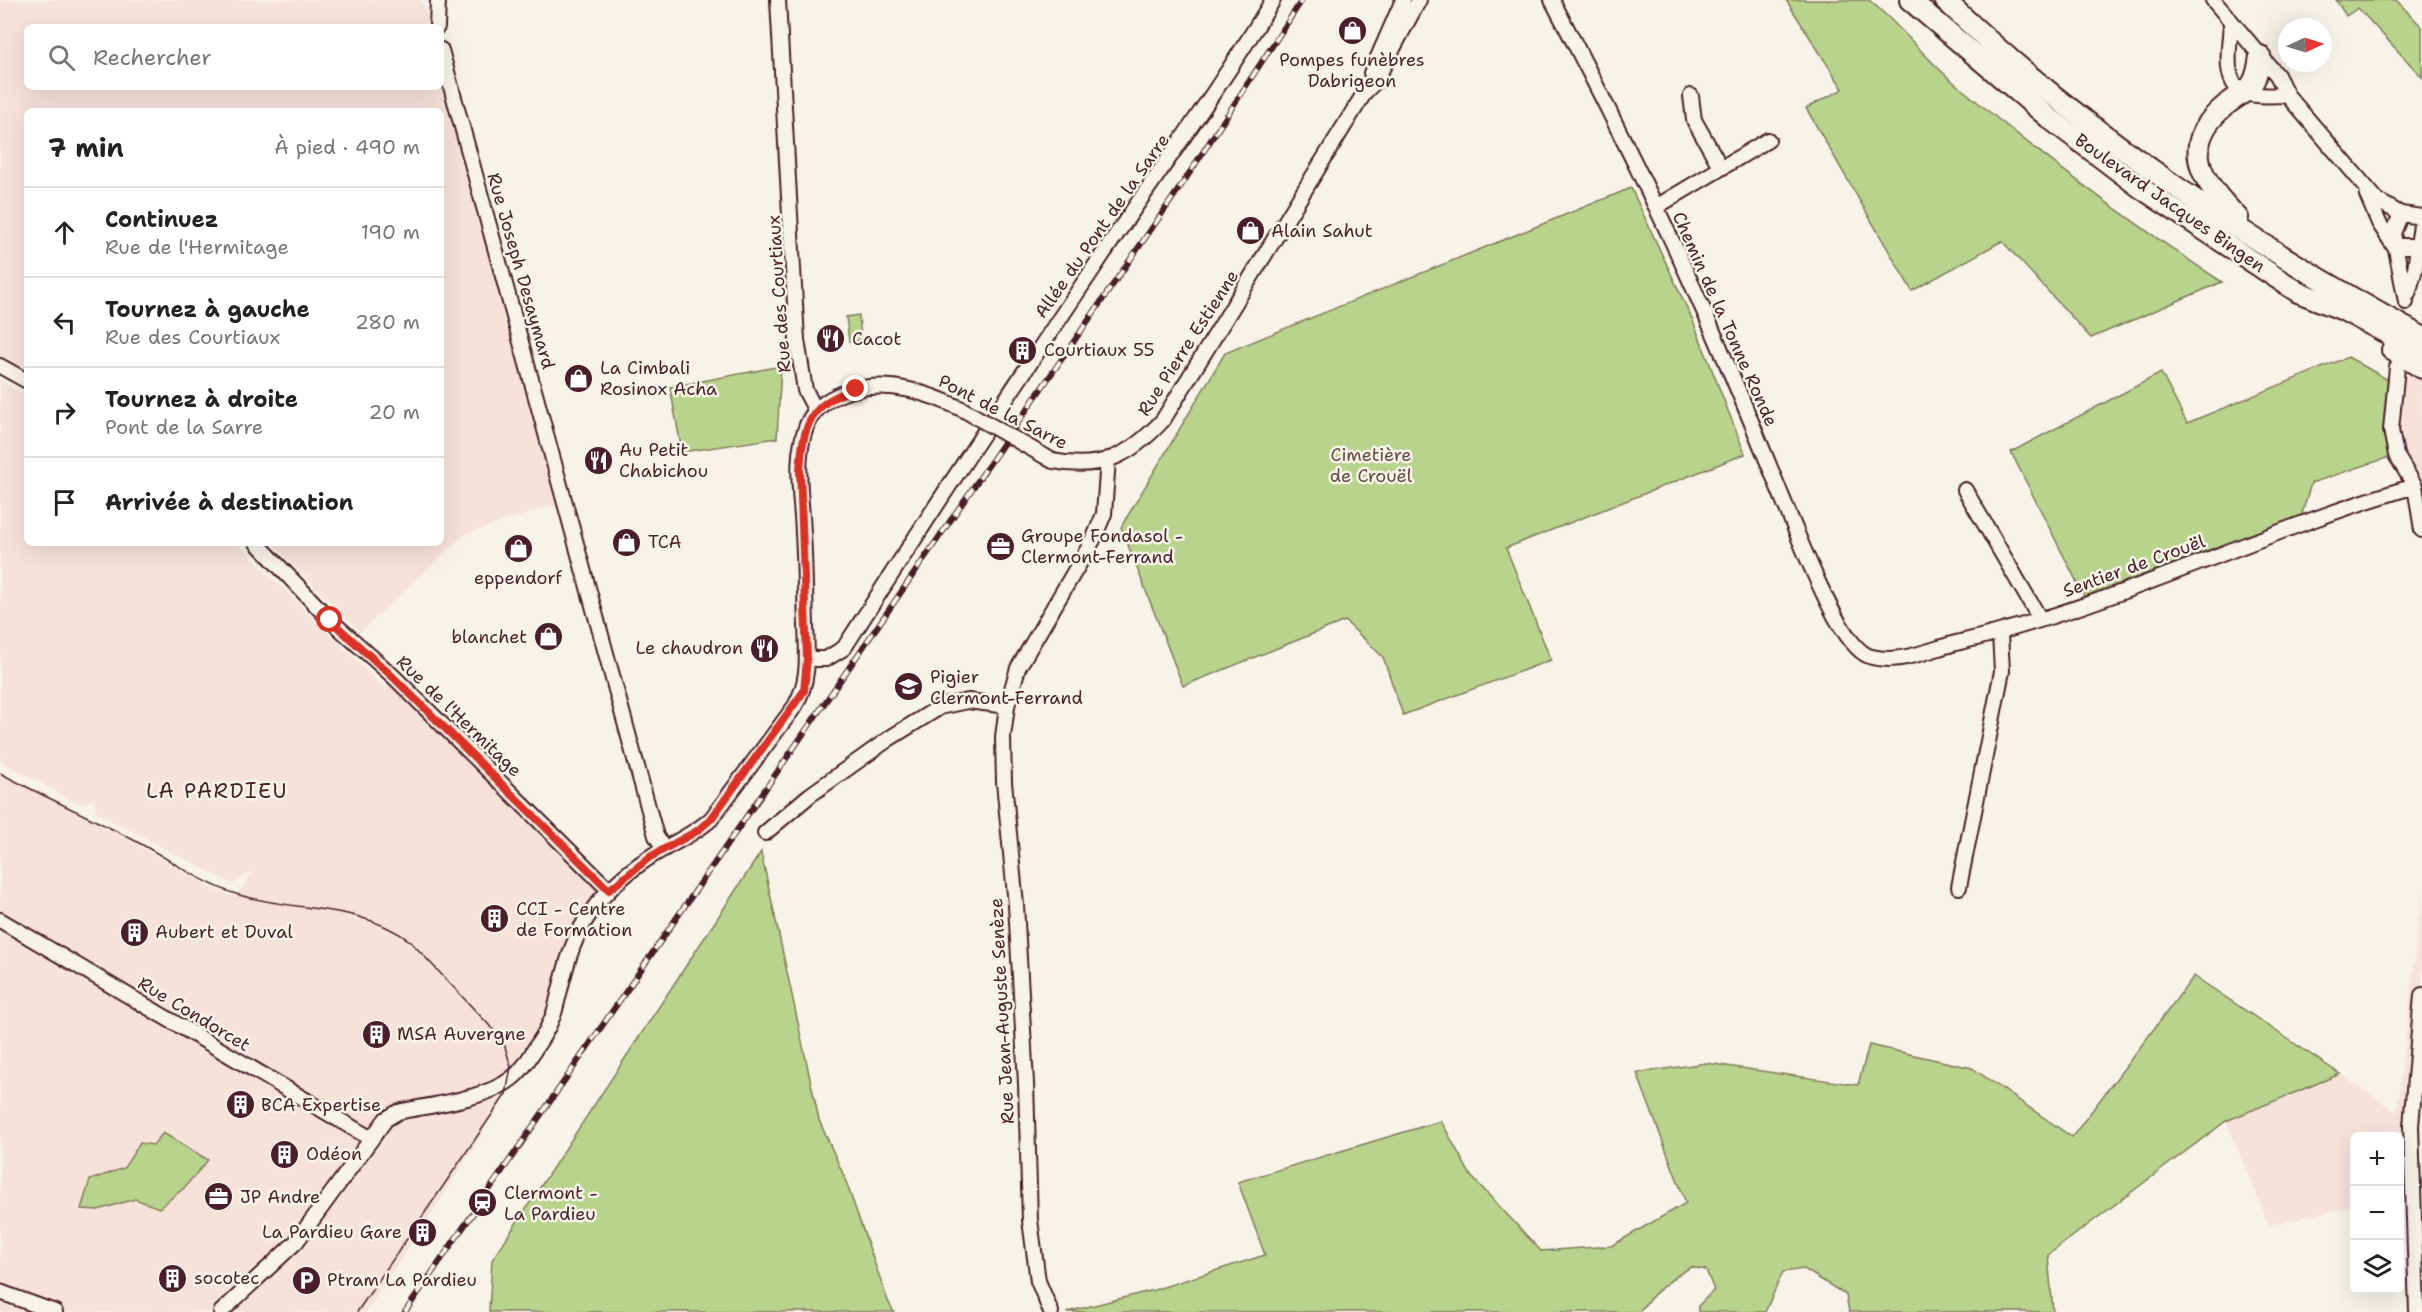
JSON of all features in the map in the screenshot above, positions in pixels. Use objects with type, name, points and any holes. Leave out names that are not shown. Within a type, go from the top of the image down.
[{"type":"highway","name":"Boulevard Jacques Bingen","points":[[1910,0],[2049,118],[2141,188],[2298,292],[2341,309],[2422,352]]},
{"type":"highway","name":"Boulevard Jacques Bingen","points":[[1945,0],[2094,127],[2198,202],[2362,304],[2422,337]]},
{"type":"highway","points":[[2260,56],[2253,84],[2247,93],[2220,110],[2212,118],[2201,139],[2199,159],[2204,180],[2211,190],[2266,245]]},
{"type":"highway","points":[[2298,292],[2422,368]]},
{"type":"street","points":[[437,24],[438,0]]},
{"type":"street","name":"Rue des Courtiaux","points":[[778,0],[797,340],[805,390],[816,411]]},
{"type":"street","name":"Allée du Pont de la Sarre","points":[[807,659],[826,659],[844,648],[950,482],[1103,254],[1229,73],[1273,0]]},
{"type":"street","name":"Rue Pierre Estienne","points":[[1365,92],[1368,79],[1403,0]]},
{"type":"street","name":"Rue Pierre Estienne","points":[[1108,459],[1127,452],[1144,441],[1166,415],[1365,92],[1375,82],[1419,0]]},
{"type":"street","name":"Chemin de la Tonne Ronde","points":[[1552,0],[1656,207],[1703,308],[1817,579],[1847,636],[1862,653]]},
{"type":"street","points":[[2213,0],[2231,24],[2277,75],[2287,95],[2362,185],[2378,201],[2401,214],[2422,217],[2406,302],[2393,233],[2401,214]]},
{"type":"street","points":[[2231,24],[2230,77],[2238,89],[2247,93],[2287,95]]},
{"type":"street","name":"Rue Joseph Desaymard","points":[[444,61],[656,836],[664,849]]},
{"type":"street","points":[[1691,96],[1694,120],[1721,168]]},
{"type":"street","points":[[1656,207],[1768,140]]},
{"type":"street","points":[[2362,185],[2379,223],[2394,246]]},
{"type":"street","points":[[2394,246],[2418,246]]},
{"type":"street","points":[[0,366],[24,379]]},
{"type":"street","points":[[2397,368],[2391,430],[2396,455],[2415,486],[2422,530]]},
{"type":"street","name":"Pont de la Sarre","points":[[816,411],[825,401],[837,394],[876,387],[927,393],[962,409],[1053,461],[1075,465],[1108,459]]},
{"type":"street","points":[[221,1312],[296,1242],[386,1119],[398,1112],[487,1091],[511,1080],[522,1069],[544,1035],[557,1005],[572,949],[585,921],[609,890],[664,849],[697,831],[711,819],[799,699],[805,684],[807,659],[800,470],[807,424],[816,411]]},
{"type":"street","points":[[765,833],[810,795],[890,738],[940,707],[968,701],[1007,706],[1018,669],[1030,644],[1093,540],[1104,514],[1108,459]]},
{"type":"street","name":"Sentier de Crouël","points":[[1862,653],[1873,658],[1896,658],[2000,634],[2349,505],[2415,486]]},
{"type":"street","points":[[1965,490],[2040,619]]},
{"type":"street","name":"Rue de l'Hermitage","points":[[260,546],[330,620],[402,685],[609,890]]},
{"type":"street","points":[[1959,887],[2002,671],[2000,634]]},
{"type":"street","name":"Rue Jean-Auguste Senèze","points":[[1007,706],[1003,737],[1004,782],[1016,905],[1026,1083],[1029,1214],[1038,1281],[1051,1312]]},
{"type":"street","name":"Rue Condorcet","points":[[0,920],[370,1138]]},
{"type":"street","points":[[2417,1312],[2417,1128],[2422,995]]},
{"type":"street","points":[[0,1292],[55,1312]]},
{"type":"shaded area","points":[[0,0],[421,0],[431,24],[24,24],[24,90],[444,90],[444,64],[568,501],[465,534],[360,632],[275,546],[444,546],[444,108],[24,108],[24,381],[0,368]]},
{"type":"shaded area","points":[[2404,366],[2422,376],[2422,483],[2402,452],[2395,428]]},
{"type":"shaded area","points":[[0,381],[24,394],[24,546],[240,546],[384,688],[394,677],[609,890],[585,921],[544,1035],[438,1204],[366,1312],[0,1312],[0,774],[120,835],[215,890],[236,897],[253,871],[233,884],[97,813],[94,800],[78,804],[0,761]]},
{"type":"shaded area","points":[[2422,892],[2422,1118],[2414,1116],[2415,1192],[2404,1194],[2404,1132],[2350,1132],[2350,1207],[2269,1225],[2226,1121],[2340,1074],[2397,1112]]},
{"type":"green space","points":[[1786,0],[1869,0],[1940,70],[2016,134],[2117,210],[2222,282],[2091,338],[2002,241],[1912,291],[1806,108],[1843,89]]},
{"type":"green space","points":[[2336,0],[2396,0],[2422,27],[2422,77],[2358,8],[2346,16]]},
{"type":"green space","name":"Cimetière de Crouël","points":[[1631,188],[1693,321],[1745,454],[1506,548],[1551,660],[1403,715],[1383,657],[1345,621],[1183,686],[1121,527],[1225,353]]},
{"type":"green space","points":[[859,315],[861,340],[849,342],[846,317]]},
{"type":"green space","points":[[2348,357],[2395,384],[2396,455],[2311,483],[2299,524],[2087,602],[2011,452],[2161,373],[2187,423]]},
{"type":"green space","points":[[781,366],[777,438],[682,452],[670,387]]},
{"type":"green space","points":[[761,852],[819,1120],[844,1176],[888,1301],[894,1312],[489,1312],[492,1260]]},
{"type":"green space","points":[[2194,976],[2340,1074],[2226,1121],[2048,1255],[2053,1312],[1849,1312],[1846,1295],[1804,1269],[1783,1272],[1765,1312],[1698,1312],[1698,1306],[1714,1290],[1706,1270],[1691,1267],[1662,1287],[1639,1312],[1067,1312],[1154,1290],[1265,1255],[1238,1182],[1441,1121],[1471,1176],[1541,1251],[1611,1246],[1686,1203],[1637,1073],[1706,1063],[1858,1085],[1869,1045],[1972,1068],[2072,1137]]},
{"type":"green space","points":[[163,1133],[208,1160],[183,1189],[159,1208],[135,1199],[98,1210],[81,1209],[90,1180],[124,1168],[140,1143],[153,1145]]},
{"type":"tram line","points":[[0,773],[122,834],[198,878],[223,889],[258,900],[347,914],[389,929],[410,941],[503,1040],[511,1067],[506,1094],[357,1312]]},
{"type":"railway","points":[[405,1312],[1183,183],[1302,0]]},
{"type":"place","name":"Pompes funèbres Dabrigeon","points":[[1352,31]]},
{"type":"place","name":"Alain Sahut","points":[[1250,231]]},
{"type":"place","name":"Cacot","points":[[831,339]]},
{"type":"place","name":"Courtiaux 55","points":[[1023,350]]},
{"type":"place","name":"La Cimbali Rosinox Acha","points":[[579,378]]},
{"type":"place","name":"Au Petit Chabichou","points":[[598,460]]},
{"type":"place","name":"TCA","points":[[627,542]]},
{"type":"place","name":"Groupe Fondasol - Clermont-Ferrand","points":[[1000,546]]},
{"type":"place","name":"eppendorf","points":[[518,549]]},
{"type":"place","name":"blanchet","points":[[548,637]]},
{"type":"place","name":"Le chaudron","points":[[764,648]]},
{"type":"place","name":"Pigier Clermont-Ferrand","points":[[909,687]]},
{"type":"place","name":"CCI - Centre de Formation","points":[[495,919]]},
{"type":"place","name":"Aubert et Duval","points":[[134,932]]},
{"type":"place","name":"MSA Auvergne","points":[[376,1034]]},
{"type":"place","name":"BCA Expertise","points":[[240,1105]]},
{"type":"place","name":"Odéon","points":[[285,1154]]},
{"type":"place","name":"JP Andre","points":[[219,1197]]},
{"type":"place","name":"Clermont - La Pardieu","points":[[483,1203]]},
{"type":"place","name":"La Pardieu Gare","points":[[423,1232]]},
{"type":"place","name":"socotec","points":[[173,1278]]},
{"type":"place","name":"Ptram La Pardieu","points":[[306,1280]]},
{"type":"district","name":"LA PARDIEU","points":[[217,791]]},
{"type":"route","points":[[330,620],[393,677],[609,890],[650,857],[697,831],[711,819],[804,691],[807,659],[800,470],[802,444],[807,424],[825,401],[837,394],[856,389]]}]
